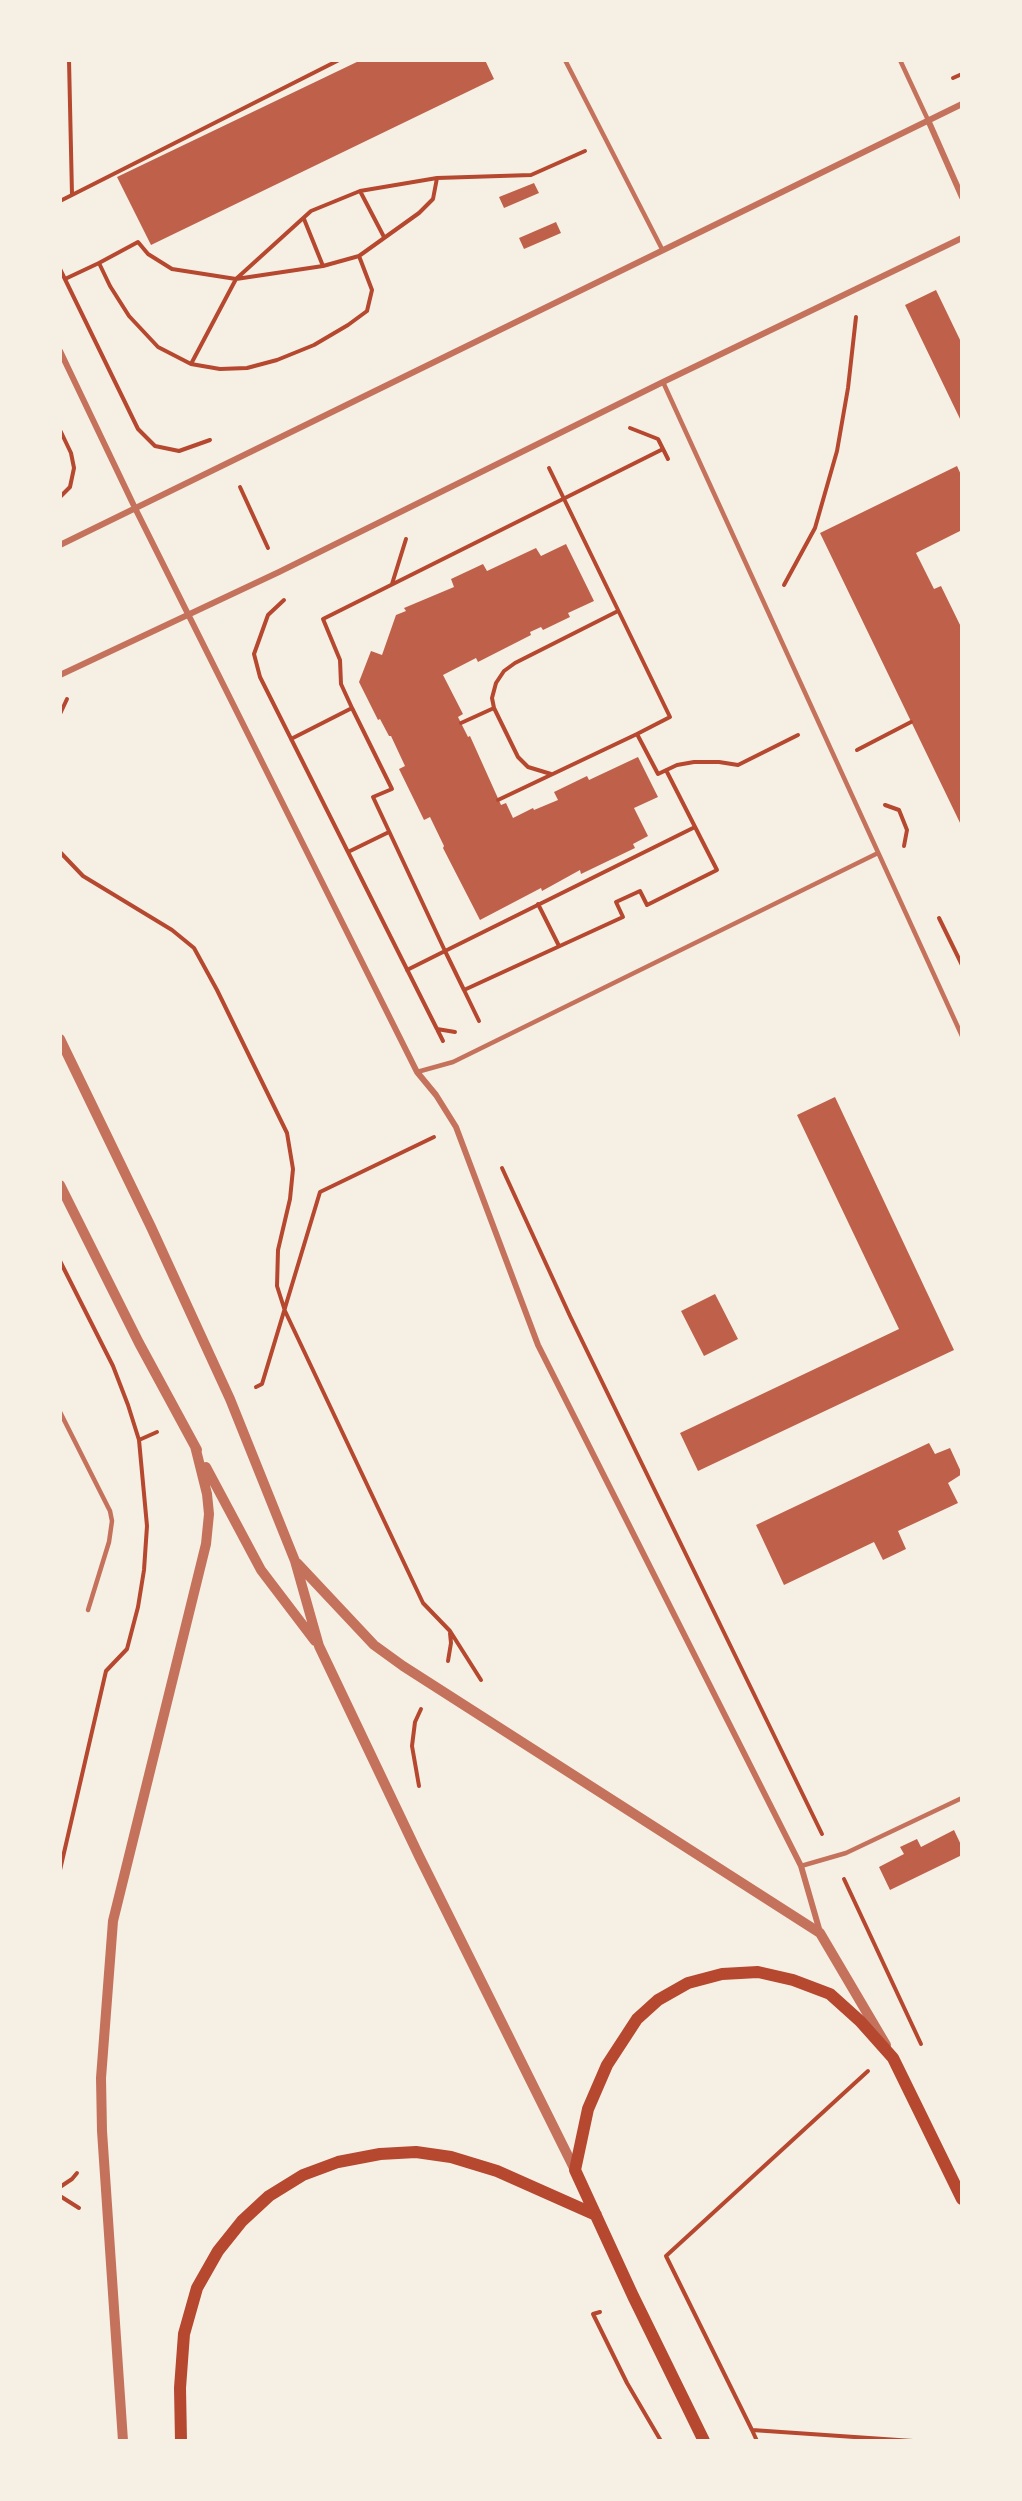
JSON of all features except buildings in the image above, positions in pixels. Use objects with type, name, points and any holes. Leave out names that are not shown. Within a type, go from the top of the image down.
[{"type":"main road","points":[[704,2441],[575,2170],[588,2109],[607,2065],[637,2019],[658,2000],[688,1983],[722,1974],[758,1972],[794,1980],[830,1994],[860,2021],[893,2058],[962,2199]]},
{"type":"main road","points":[[181,2441],[180,2388],[184,2334],[197,2288],[218,2251],[242,2221],[269,2196],[303,2175],[338,2162],[380,2154],[416,2152],[451,2157],[497,2171],[596,2215]]},
{"type":"street","points":[[60,544],[962,104]]},
{"type":"street","points":[[928,120],[962,197]]},
{"type":"street","points":[[60,675],[279,572],[663,382],[962,238]]},
{"type":"street","points":[[60,351],[135,508],[417,1072],[436,1095],[456,1127],[538,1345],[801,1866],[820,1933],[893,2058]]},
{"type":"street","points":[[60,1039],[152,1227],[230,1399],[295,1561],[319,1646],[419,1856],[575,2170]]},
{"type":"street","points":[[60,1185],[139,1343],[261,1570],[319,1646]]},
{"type":"street","points":[[123,2441],[102,2132],[101,2078],[113,1921],[206,1544],[209,1514],[207,1494],[195,1446]]},
{"type":"street","points":[[295,1561],[374,1645],[433,1686],[820,1933]]},
{"type":"lane","points":[[565,60],[662,249]]},
{"type":"lane","points":[[900,60],[928,120]]},
{"type":"lane","points":[[663,382],[962,1036]]},
{"type":"lane","points":[[417,1072],[453,1062],[878,853]]},
{"type":"lane","points":[[60,1412],[110,1511],[112,1521],[109,1542],[88,1611]]},
{"type":"lane","points":[[801,1866],[834,1858],[962,1798]]},
{"type":"path","points":[[69,60],[72,195]]},
{"type":"path","points":[[60,201],[339,60]]},
{"type":"path","points":[[917,95],[962,74]]},
{"type":"path","points":[[191,364],[236,279],[311,211],[360,191],[437,178],[531,175],[593,148]]},
{"type":"path","points":[[65,279],[138,242],[148,254],[172,269],[236,279],[323,266],[358,256],[419,213],[433,199],[437,178]]},
{"type":"path","points":[[360,191],[384,237]]},
{"type":"path","points":[[304,219],[323,266]]},
{"type":"path","points":[[99,263],[129,316],[158,347],[191,364],[220,369],[247,368],[277,360],[314,345],[367,311],[372,290],[358,256]]},
{"type":"path","points":[[60,268],[138,429],[155,446],[179,451],[218,437],[289,595],[268,615],[254,654],[260,677],[453,1062]]},
{"type":"path","points":[[846,322],[867,312]]},
{"type":"path","points":[[780,591],[815,528],[837,451],[848,388],[856,317]]},
{"type":"path","points":[[619,433],[674,406]]},
{"type":"path","points":[[629,428],[658,439],[668,460]]},
{"type":"path","points":[[60,430],[74,468],[70,487],[60,497]]},
{"type":"path","points":[[472,1026],[480,1023],[373,797],[392,789],[341,684],[340,660],[323,619],[663,449]]},
{"type":"path","points":[[539,472],[559,462]]},
{"type":"path","points":[[498,800],[670,717],[549,467]]},
{"type":"path","points":[[392,584],[406,538],[396,543]]},
{"type":"path","points":[[552,774],[528,767],[518,757],[494,708],[492,698],[496,683],[504,671],[515,663],[618,611]]},
{"type":"path","points":[[291,739],[352,708]]},
{"type":"path","points":[[461,723],[494,708]]},
{"type":"path","points":[[857,750],[911,722]]},
{"type":"path","points":[[637,734],[658,774],[694,762],[738,765],[800,734],[795,724]]},
{"type":"path","points":[[464,990],[623,917],[616,902],[624,898],[640,891],[648,905],[717,870],[666,770]]},
{"type":"path","points":[[407,970],[695,827]]},
{"type":"path","points":[[348,852],[389,832]]},
{"type":"path","points":[[60,852],[83,876],[172,930],[194,948],[217,990],[287,1133],[293,1169],[290,1199],[278,1250],[277,1286],[285,1311],[423,1603],[450,1631],[484,1684]]},
{"type":"path","points":[[538,904],[559,946]]},
{"type":"path","points":[[437,1029],[458,1033],[465,1029]]},
{"type":"path","points":[[249,1390],[262,1384],[320,1192],[456,1127]]},
{"type":"path","points":[[497,1158],[575,1326],[834,1858],[921,2044]]},
{"type":"path","points":[[139,1440],[166,1428]]},
{"type":"path","points":[[419,1792],[412,1746],[415,1722],[450,1656],[450,1631]]},
{"type":"path","points":[[757,2441],[666,2256],[872,2068]]},
{"type":"path","points":[[600,2312],[593,2314],[627,2383],[661,2441]]},
{"type":"path","points":[[752,2430],[913,2441]]}]
